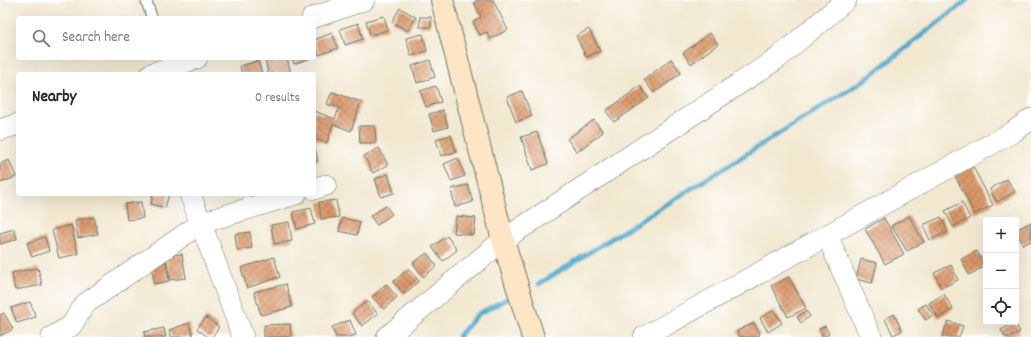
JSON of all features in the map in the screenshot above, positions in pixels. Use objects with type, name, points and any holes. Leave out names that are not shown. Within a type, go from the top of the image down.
[{"type":"street","points":[[316,17],[364,0]]},
{"type":"street","points":[[442,0],[503,240],[533,337]]},
{"type":"street","points":[[386,337],[503,240],[778,58],[846,0]]},
{"type":"street","points":[[161,67],[189,60]]},
{"type":"street","points":[[644,337],[1013,132],[1031,119]]},
{"type":"street","points":[[0,130],[16,125]]},
{"type":"street","points":[[191,196],[243,337]]},
{"type":"street","points":[[52,337],[71,326],[85,304],[201,223],[289,196]]},
{"type":"street","points":[[827,235],[871,337]]},
{"type":"lane","points":[[146,0],[151,16]]},
{"type":"building","points":[[478,0],[493,0],[508,30],[490,39],[487,32],[480,35],[473,22],[481,17],[474,2]]},
{"type":"building","points":[[400,8],[416,17],[408,31],[392,22]]},
{"type":"building","points":[[384,16],[388,30],[370,35],[366,21]]},
{"type":"building","points":[[420,17],[431,17],[431,27],[420,27]]},
{"type":"building","points":[[358,23],[363,39],[345,45],[340,29]]},
{"type":"building","points":[[589,29],[600,51],[586,57],[576,36]]},
{"type":"building","points":[[332,33],[338,48],[319,55],[316,46],[316,39]]},
{"type":"building","points":[[710,33],[718,44],[691,64],[683,53]]},
{"type":"building","points":[[423,34],[427,51],[411,56],[406,38]]},
{"type":"building","points":[[671,59],[681,73],[654,93],[644,80]]},
{"type":"building","points":[[265,60],[288,60],[290,72],[268,72]]},
{"type":"building","points":[[293,60],[305,60],[294,64]]},
{"type":"building","points":[[430,60],[435,77],[417,83],[412,66]]},
{"type":"building","points":[[258,61],[261,72],[242,72],[240,66]]},
{"type":"building","points":[[436,86],[441,102],[426,107],[420,91]]},
{"type":"building","points":[[640,86],[649,98],[614,122],[606,111]]},
{"type":"building","points":[[522,91],[532,116],[516,122],[507,97]]},
{"type":"building","points":[[332,92],[361,102],[351,131],[333,124],[327,143],[316,140],[316,112],[335,119],[339,108],[327,104]]},
{"type":"building","points":[[443,110],[448,127],[434,131],[429,114]]},
{"type":"building","points":[[594,120],[603,132],[577,152],[567,139]]},
{"type":"building","points":[[359,126],[375,126],[376,143],[360,143]]},
{"type":"building","points":[[537,132],[548,164],[532,170],[521,137]]},
{"type":"building","points":[[451,135],[456,152],[441,156],[436,139]]},
{"type":"building","points":[[379,148],[388,165],[373,173],[364,156]]},
{"type":"building","points":[[458,158],[465,176],[451,181],[444,164]]},
{"type":"building","points":[[9,160],[16,177],[0,183],[0,164]]},
{"type":"building","points":[[973,167],[993,205],[975,214],[955,176]]},
{"type":"building","points":[[388,174],[394,193],[381,197],[375,179]]},
{"type":"building","points":[[1007,179],[1015,192],[997,202],[990,189]]},
{"type":"building","points":[[468,185],[473,202],[455,207],[451,189]]},
{"type":"building","points":[[153,196],[168,196],[165,208],[151,204]]},
{"type":"building","points":[[336,200],[339,217],[321,219],[319,202]]},
{"type":"building","points":[[141,202],[143,218],[127,220],[125,204]]},
{"type":"building","points":[[962,202],[970,218],[953,227],[945,211]]},
{"type":"building","points":[[386,206],[392,214],[377,225],[370,216]]},
{"type":"building","points":[[311,208],[315,224],[297,229],[293,212]]},
{"type":"building","points":[[456,216],[476,218],[474,235],[454,233]]},
{"type":"building","points":[[909,216],[924,242],[907,251],[891,226]]},
{"type":"building","points":[[94,217],[98,234],[78,238],[75,220]]},
{"type":"building","points":[[941,217],[948,232],[930,240],[923,225]]},
{"type":"building","points":[[342,218],[360,222],[357,235],[339,231]]},
{"type":"building","points":[[884,218],[904,254],[885,264],[865,229]]},
{"type":"building","points":[[289,222],[292,241],[274,244],[271,225]]},
{"type":"building","points":[[1031,222],[1031,241],[1023,245],[1019,236],[1019,228]]},
{"type":"building","points":[[71,225],[78,254],[59,258],[52,230]]},
{"type":"building","points":[[14,229],[17,239],[0,244],[0,233]]},
{"type":"building","points":[[250,232],[252,248],[237,250],[235,234]]},
{"type":"building","points":[[447,236],[457,250],[443,261],[432,247]]},
{"type":"building","points":[[45,237],[49,251],[32,257],[27,243]]},
{"type":"building","points":[[977,251],[983,262],[983,267],[969,275],[961,259]]},
{"type":"building","points":[[427,253],[437,266],[423,277],[413,263]]},
{"type":"building","points":[[182,254],[186,278],[170,280],[166,256]]},
{"type":"building","points":[[274,257],[280,277],[247,288],[241,268]]},
{"type":"building","points":[[861,259],[877,263],[872,283],[856,279]]},
{"type":"building","points":[[165,260],[169,281],[154,284],[151,262]]},
{"type":"building","points":[[951,265],[958,280],[941,288],[934,273]]},
{"type":"building","points":[[38,268],[42,285],[15,290],[12,273]]},
{"type":"building","points":[[408,269],[419,281],[404,294],[393,282]]},
{"type":"building","points":[[789,277],[806,308],[788,317],[771,286]]},
{"type":"building","points":[[286,284],[292,307],[261,315],[254,292]]},
{"type":"building","points":[[386,284],[397,297],[384,309],[372,297]]},
{"type":"building","points":[[944,294],[953,309],[938,318],[929,303]]},
{"type":"building","points":[[367,301],[378,314],[362,326],[352,313]]},
{"type":"building","points":[[30,302],[36,317],[17,323],[11,308]]},
{"type":"building","points":[[926,304],[933,315],[926,320],[918,309]]},
{"type":"building","points":[[774,310],[782,323],[768,332],[760,318]]},
{"type":"building","points":[[806,311],[810,316],[801,323],[797,317]]},
{"type":"building","points":[[4,313],[13,329],[0,336],[0,315]]},
{"type":"building","points":[[894,314],[902,331],[893,335],[885,319]]},
{"type":"building","points":[[206,317],[219,327],[212,337],[208,337],[197,329]]},
{"type":"building","points":[[350,320],[356,335],[349,337],[336,337],[332,327]]},
{"type":"building","points":[[948,321],[963,326],[959,337],[942,337]]},
{"type":"building","points":[[189,323],[193,337],[171,337],[169,330]]},
{"type":"building","points":[[754,323],[760,335],[755,337],[740,337],[737,331]]},
{"type":"building","points":[[290,324],[291,337],[264,337],[264,325]]},
{"type":"building","points":[[1010,325],[1016,325],[1020,332],[1010,337],[1005,337],[1001,330]]},
{"type":"building","points":[[825,326],[829,334],[824,337],[819,329]]},
{"type":"building","points":[[164,328],[166,337],[145,337],[144,332]]},
{"type":"waterway","points":[[539,284],[863,81],[967,0]]},
{"type":"waterway","points":[[458,337],[478,314],[513,296]]}]
